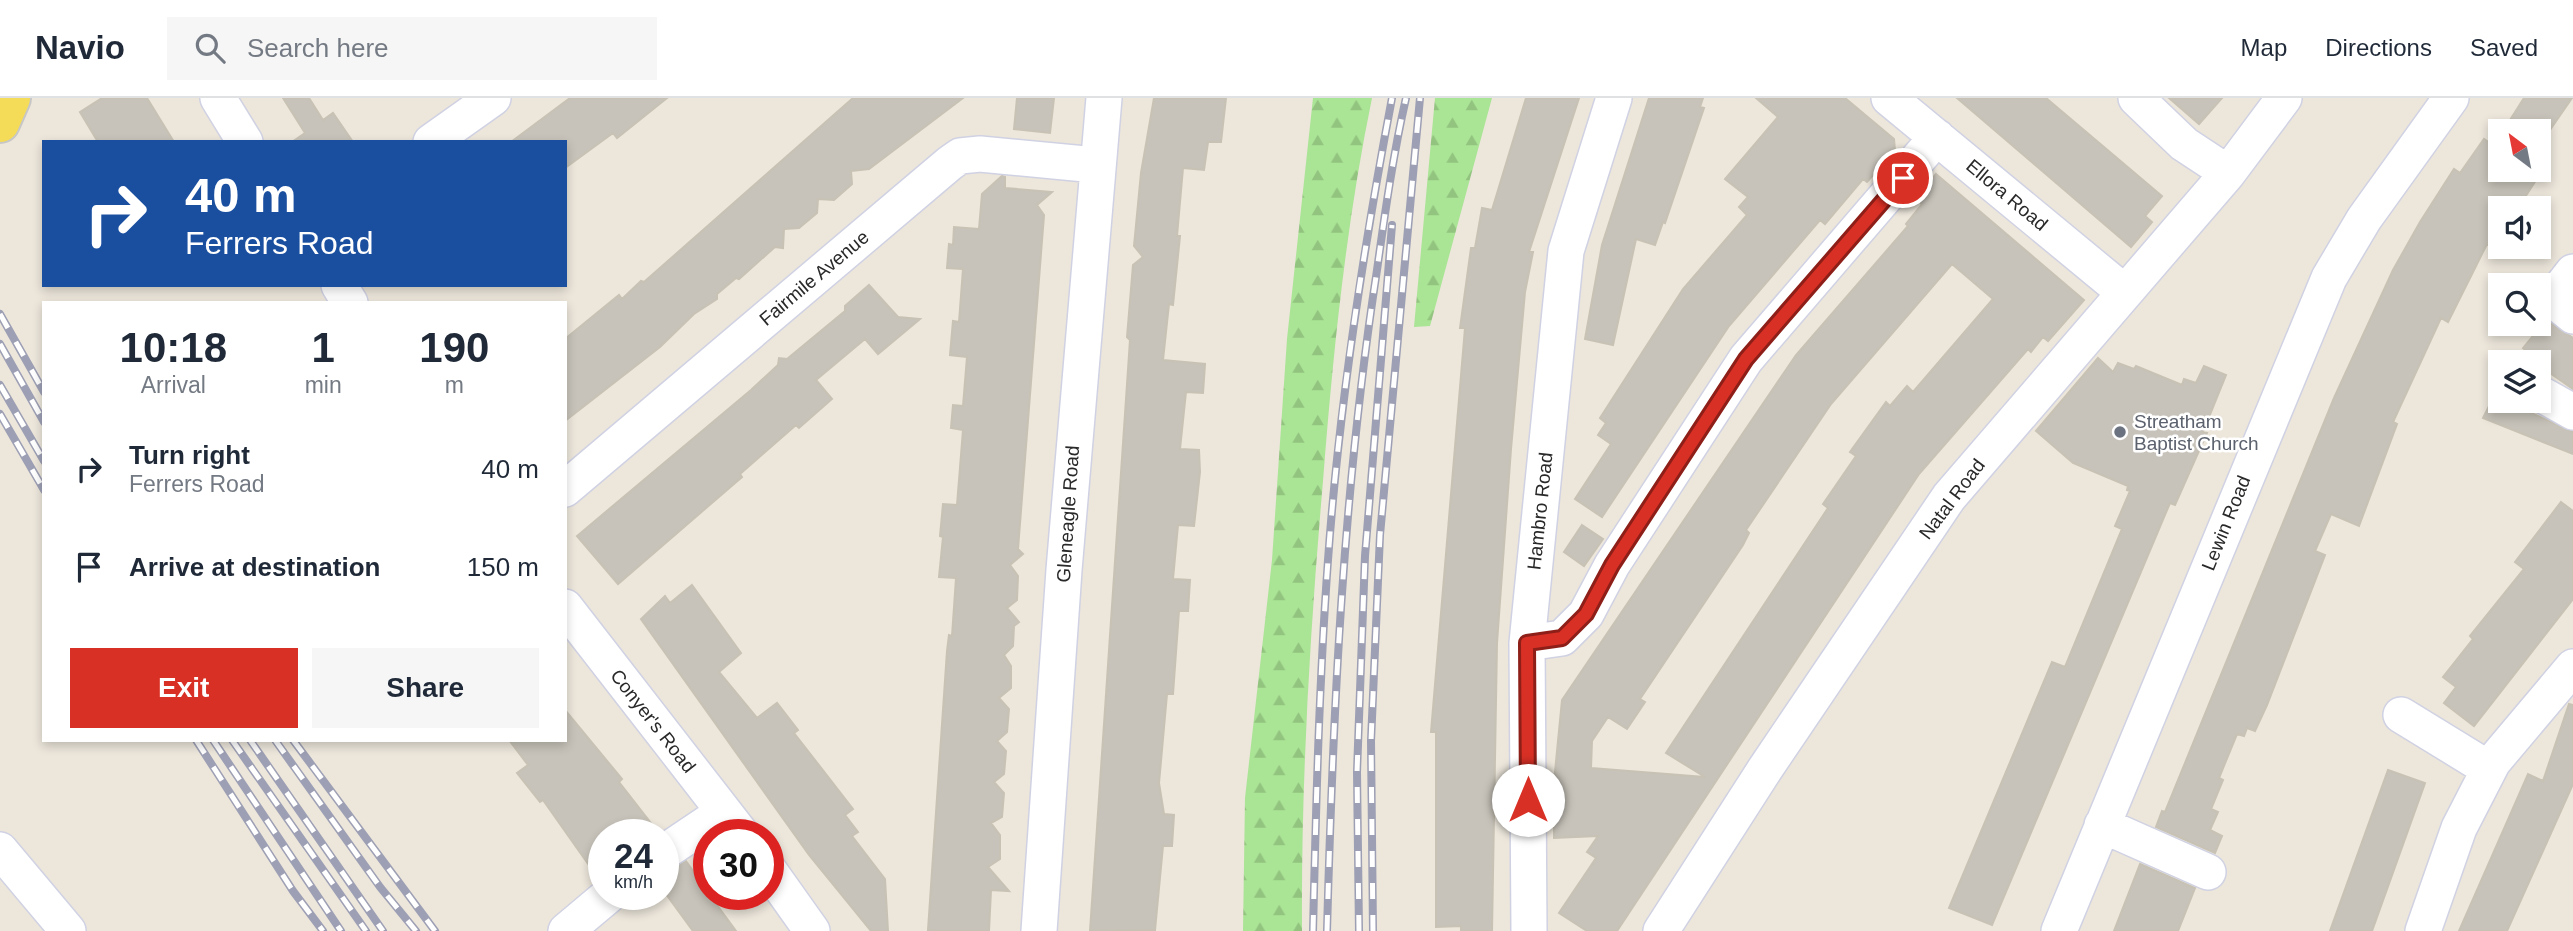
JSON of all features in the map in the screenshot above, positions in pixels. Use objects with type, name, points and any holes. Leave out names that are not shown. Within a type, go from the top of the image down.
[{"type":"main road","points":[[0,123],[11,98]]},
{"type":"street","points":[[218,98],[244,140]]},
{"type":"street","points":[[434,140],[493,98]]},
{"type":"street","name":"Gleneagle Road","points":[[1039,931],[1064,570],[1096,165],[1104,98]]},
{"type":"street","name":"Hambro Road","points":[[1529,931],[1527,643],[1566,251],[1614,98]]},
{"type":"street","name":"Ellora Road","points":[[1889,98],[2124,292]]},
{"type":"street","points":[[2136,98],[2184,144],[2228,173]]},
{"type":"street","name":"Natal Road","points":[[1661,931],[1765,769],[1949,497],[2228,173],[2284,98]]},
{"type":"street","name":"Lewin Road","points":[[2059,931],[2329,278],[2364,219],[2451,98]]},
{"type":"street","points":[[1527,643],[1562,638],[1586,614],[1612,565],[1746,359],[1937,137]]},
{"type":"street","name":"Fairmile Avenue","points":[[567,487],[961,156],[980,154],[1096,165]]},
{"type":"street","points":[[2551,400],[2573,412]]},
{"type":"street","name":"Conyer's Road","points":[[567,610],[729,819]]},
{"type":"street","points":[[2423,931],[2459,828],[2490,769],[2573,667]]},
{"type":"street","points":[[2401,715],[2490,769]]},
{"type":"street","points":[[2102,825],[2208,872]]},
{"type":"street","points":[[0,850],[68,931]]},
{"type":"street","points":[[784,892],[812,931]]},
{"type":"street","points":[[566,931],[591,910]]},
{"type":"green space","points":[[1313,98],[1372,98],[1348,241],[1327,433],[1307,706],[1302,931],[1243,931],[1245,798],[1272,560],[1287,339]]},
{"type":"green space","points":[[1435,98],[1492,98],[1430,326],[1414,327]]},
{"type":"building","points":[[102,98],[147,98],[173,140],[97,140],[80,112]]},
{"type":"building","points":[[283,98],[309,98],[323,120],[333,113],[352,140],[295,140],[305,133]]},
{"type":"building","points":[[570,98],[667,98],[617,138],[613,133],[567,167],[567,140],[514,140]]},
{"type":"building","points":[[853,98],[963,98],[869,169],[851,171],[852,184],[834,200],[818,199],[817,213],[799,228],[784,229],[783,248],[775,247],[739,279],[736,278],[717,294],[717,299],[694,314],[660,347],[567,419],[567,337],[619,295],[622,299],[641,281],[644,282]]},
{"type":"building","points":[[1017,98],[1054,98],[1050,133],[1014,129]]},
{"type":"building","points":[[1154,98],[1226,98],[1221,142],[1208,142],[1204,170],[1183,168],[1173,305],[1169,304],[1163,360],[1205,364],[1203,393],[1186,392],[1180,449],[1199,450],[1200,472],[1194,526],[1178,525],[1173,579],[1190,580],[1188,611],[1179,611],[1173,694],[1167,694],[1159,783],[1164,814],[1174,815],[1172,846],[1163,846],[1155,930],[1090,931],[1130,340],[1127,337],[1133,265],[1143,257],[1134,246],[1141,173]]},
{"type":"building","points":[[1526,98],[1579,98],[1529,252],[1533,252],[1525,292],[1497,643],[1492,931],[1461,931],[1461,926],[1436,927],[1436,732],[1431,732],[1465,328],[1460,328],[1471,248],[1475,248],[1482,208],[1492,210]]},
{"type":"building","points":[[1649,98],[1703,98],[1700,107],[1704,108],[1655,245],[1636,239],[1613,345],[1585,339],[1602,245]]},
{"type":"building","points":[[1756,98],[1845,98],[1894,139],[1895,151],[1867,182],[1863,179],[1825,224],[1820,220],[1729,326],[1602,517],[1575,499],[1611,444],[1598,435],[1606,423],[1600,418],[1683,289],[1747,215],[1739,207],[1748,197],[1725,179],[1778,117]]},
{"type":"building","points":[[1957,98],[2046,98],[2162,196],[2145,216],[2152,222],[2131,247]]},
{"type":"building","points":[[2169,98],[2222,98],[2199,124]]},
{"type":"building","points":[[2524,98],[2572,98],[2552,127],[2552,119],[2511,119]]},
{"type":"building","points":[[2484,139],[2488,142],[2488,182],[2535,182],[2526,196],[2488,196],[2488,245],[2448,322],[2441,318],[2393,422],[2397,424],[2359,526],[2331,514],[2315,551],[2325,555],[2267,705],[2255,731],[2247,728],[2244,736],[2237,734],[2219,778],[2223,780],[2211,809],[2218,812],[2210,830],[2222,836],[2215,853],[2156,827],[2162,811],[2165,812],[2334,398],[2393,270],[2454,169],[2460,173]]},
{"type":"building","points":[[1936,174],[2084,300],[2048,341],[2043,337],[2031,352],[2028,349],[1919,474],[1617,931],[1587,931],[1559,913],[1596,858],[1587,852],[1598,836],[1554,838],[1554,782],[1562,700],[1796,355],[1908,226],[1906,224],[1922,204],[1916,199]],"holes":[[[1952,264],[1993,299],[1913,392],[1907,386],[1890,406],[1886,402],[1850,452],[1856,456],[1823,504],[1828,508],[1666,753],[1705,777],[1591,768],[1592,741],[1608,717],[1627,729],[1645,702],[1640,699],[1743,545],[1749,533],[1746,530],[1831,404]]]},
{"type":"building","points":[[1002,176],[1005,177],[1005,188],[1052,192],[1037,205],[1044,215],[1018,549],[1023,554],[1010,565],[1018,576],[1017,600],[1007,608],[1019,622],[1014,626],[1013,646],[1004,655],[1011,666],[1011,688],[999,698],[1009,709],[1007,732],[997,741],[1006,751],[1004,774],[994,782],[1004,793],[1002,817],[991,823],[1000,835],[1000,859],[988,867],[1009,891],[991,890],[989,931],[938,931],[928,930],[947,651],[949,635],[952,636],[956,578],[939,577],[943,537],[940,536],[943,504],[957,505],[963,430],[951,428],[953,405],[963,406],[967,357],[950,355],[953,321],[959,322],[963,269],[947,268],[949,244],[953,245],[954,227],[979,229],[982,194]]},
{"type":"building","points":[[869,285],[898,317],[920,319],[878,354],[865,339],[816,380],[832,399],[799,428],[796,425],[740,474],[742,477],[618,584],[577,536],[751,390],[778,365],[779,358],[787,359],[845,311],[845,306]]},
{"type":"building","points":[[2551,323],[2573,338],[2573,389],[2551,374],[2551,350],[2523,348],[2533,336],[2551,336]]},
{"type":"building","points":[[2098,358],[2113,372],[2118,363],[2134,369],[2136,366],[2182,385],[2184,379],[2196,383],[2204,366],[2226,375],[2203,432],[2207,433],[2175,505],[2170,503],[1992,925],[1949,908],[2052,662],[2065,667],[2122,529],[2115,526],[2130,491],[2127,490],[2128,486],[2073,463],[2036,431]]},
{"type":"building","points":[[2488,408],[2488,413],[2531,413],[2573,432],[2573,454],[2483,418]]},
{"type":"building","points":[[2561,502],[2573,511],[2573,599],[2474,726],[2444,703],[2456,687],[2443,677],[2473,639],[2470,636],[2524,569],[2515,562]]},
{"type":"building","points":[[1582,525],[1603,539],[1584,566],[1564,552]]},
{"type":"building","points":[[692,585],[741,653],[719,672],[757,718],[777,703],[798,730],[794,733],[853,809],[845,815],[858,832],[852,836],[885,879],[888,931],[871,931],[809,855],[641,619],[665,596],[670,603]]},
{"type":"building","points":[[2569,704],[2573,705],[2573,784],[2507,931],[2459,931],[2528,774],[2543,781]]},
{"type":"building","points":[[567,712],[622,779],[619,782],[648,819],[588,819],[588,864],[543,800],[540,802],[517,773],[528,765],[511,742],[567,742]]},
{"type":"building","points":[[2388,770],[2425,783],[2372,931],[2330,931]]},
{"type":"building","points":[[686,861],[693,871],[693,910],[721,910],[736,931],[693,931],[678,910],[679,865]]},
{"type":"building","points":[[2140,864],[2195,888],[2178,931],[2114,931]]},
{"type":"railway","points":[[1313,931],[1320,699],[1333,502],[1353,328],[1392,98]]},
{"type":"railway","points":[[1327,931],[1336,683],[1348,518],[1365,353],[1390,184],[1406,98]]},
{"type":"railway","points":[[1373,931],[1371,741],[1380,535],[1420,98]]},
{"type":"railway","points":[[1359,931],[1357,772],[1365,556],[1392,225]]},
{"type":"railway","points":[[0,314],[42,388]]},
{"type":"railway","points":[[0,344],[42,418]]},
{"type":"railway","points":[[0,385],[42,458]]},
{"type":"railway","points":[[0,414],[42,487]]},
{"type":"railway","points":[[197,742],[293,891],[323,931]]},
{"type":"railway","points":[[214,742],[341,931]]},
{"type":"railway","points":[[233,742],[366,931]]},
{"type":"railway","points":[[251,742],[383,931]]},
{"type":"railway","points":[[276,742],[380,887],[416,931]]},
{"type":"railway","points":[[294,742],[435,931]]},
{"type":"place","name":"Streatham Baptist Church","points":[[2120,432]]},
{"type":"route","points":[[1528,800],[1527,643],[1562,638],[1586,614],[1612,565],[1746,359],[1903,178]]}]
